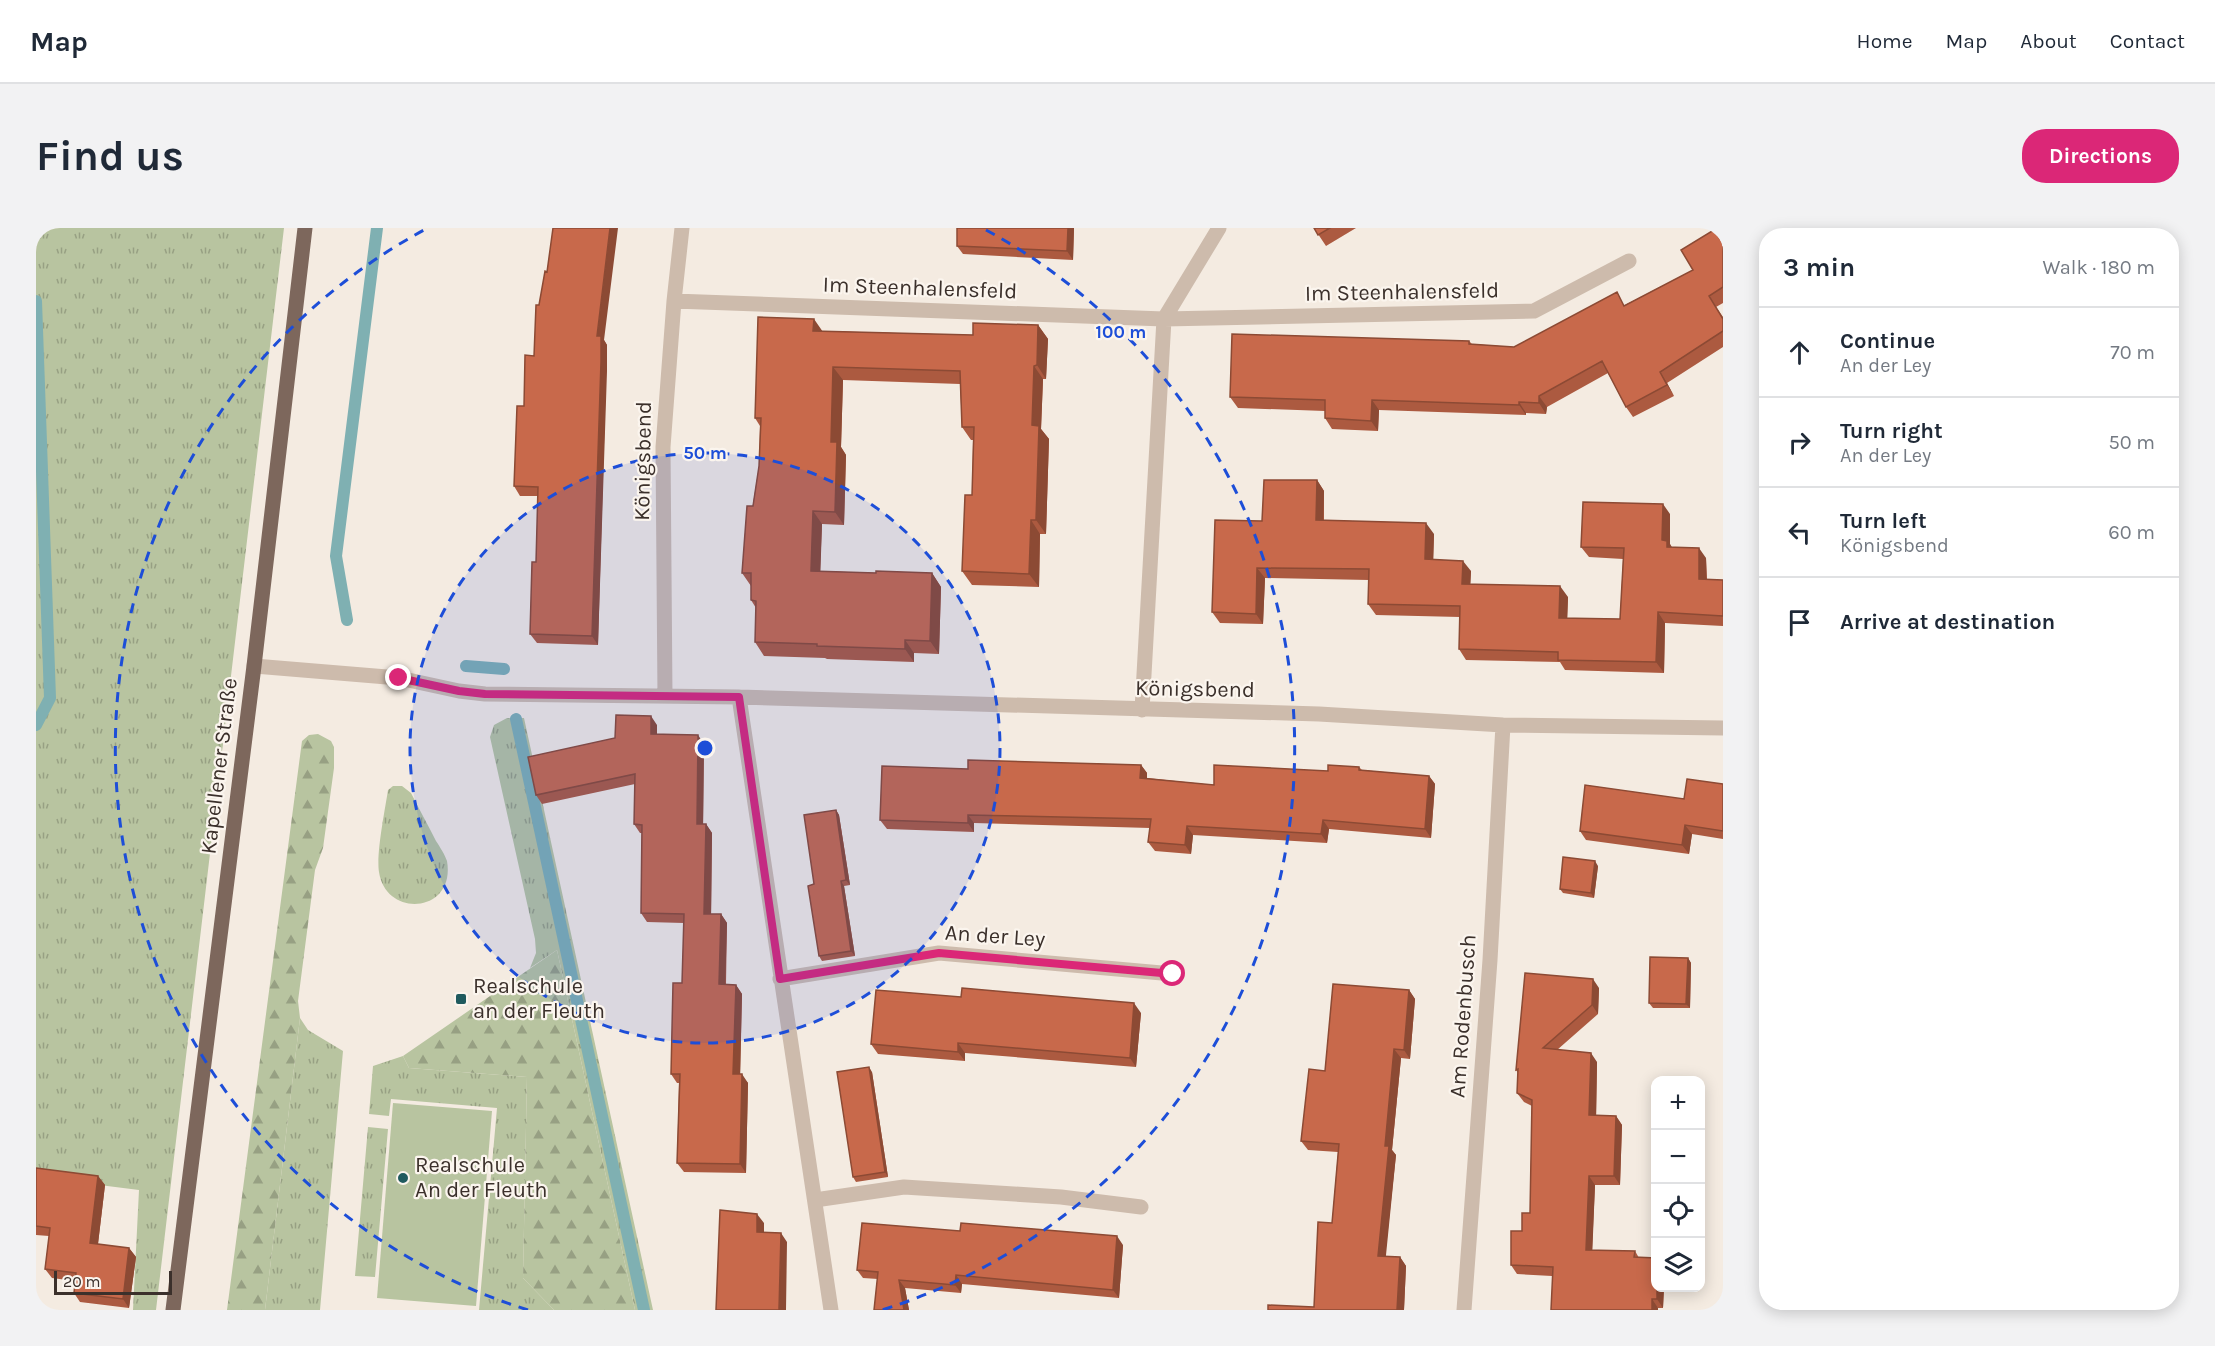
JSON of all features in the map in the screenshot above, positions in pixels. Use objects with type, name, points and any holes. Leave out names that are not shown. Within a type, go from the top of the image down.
[{"type":"main road","name":"Kapellener Straße","points":[[173,1310],[254,666],[305,228]]},
{"type":"street","name":"Königsbend","points":[[665,696],[663,447],[682,228]]},
{"type":"street","points":[[1142,710],[1164,320],[1219,228]]},
{"type":"street","name":"Im Steenhalensfeld","points":[[674,301],[1164,320],[1534,311],[1629,261]]},
{"type":"street","name":"Königsbend","points":[[254,666],[399,678],[459,691],[485,694],[739,697],[1319,714],[1503,725],[1723,729]]},
{"type":"street","points":[[739,697],[831,1310]]},
{"type":"street","name":"Am Rodenbusch","points":[[1464,1310],[1490,960],[1503,725]]},
{"type":"street","name":"An der Ley","points":[[780,979],[939,953],[1173,974]]},
{"type":"street","points":[[815,1200],[904,1187],[1061,1197],[1141,1207]]},
{"type":"green space","points":[[36,228],[284,228],[156,1310],[133,1310],[139,1190],[36,1177]]},
{"type":"green space","points":[[507,718],[524,718],[653,1310],[635,1310],[557,950],[530,968],[536,953],[535,939],[490,737],[494,725]]},
{"type":"green space","points":[[318,734],[331,741],[334,747],[334,768],[323,848],[315,870],[298,1001],[300,1018],[265,1310],[227,1310],[302,741],[309,735]]},
{"type":"green space","points":[[393,786],[402,786],[411,793],[447,861],[447,878],[441,891],[431,900],[419,904],[406,903],[394,897],[384,887],[379,872],[383,820],[388,790]]},
{"type":"green space","points":[[557,950],[635,1310],[554,1310],[523,1278],[527,1077],[409,1068],[403,1056]]},
{"type":"green space","points":[[300,1018],[308,1030],[343,1051],[320,1310],[265,1310]]},
{"type":"green space","points":[[403,1056],[409,1068],[527,1077],[523,1278],[554,1310],[479,1310],[497,1108],[391,1099],[389,1116],[369,1114],[373,1066]]},
{"type":"green space","points":[[393,1103],[492,1111],[476,1306],[377,1298]]},
{"type":"green space","points":[[368,1127],[388,1129],[375,1277],[355,1276]]},
{"type":"building","points":[[553,228],[610,228],[597,336],[601,336],[601,362],[592,636],[530,634],[532,562],[536,562],[538,487],[514,486],[517,406],[524,406],[525,355],[534,356],[536,305],[539,305],[545,271],[547,272]]},
{"type":"building","points":[[957,228],[1068,228],[1067,251],[957,246]]},
{"type":"building","points":[[1314,228],[1330,228],[1318,235]]},
{"type":"building","points":[[1717,228],[1723,228],[1723,287],[1709,296],[1723,319],[1723,331],[1660,372],[1667,385],[1626,407],[1602,361],[1539,396],[1539,403],[1519,402],[1519,405],[1372,400],[1371,421],[1325,418],[1325,400],[1230,397],[1232,334],[1469,341],[1469,344],[1514,347],[1617,292],[1624,306],[1693,270],[1681,250]]},
{"type":"building","points":[[758,317],[814,319],[813,331],[973,335],[973,323],[1038,325],[1032,425],[1039,426],[1036,520],[1031,520],[1029,574],[962,571],[965,495],[972,495],[974,427],[962,427],[960,371],[833,367],[831,442],[837,442],[835,512],[813,511],[811,571],[932,573],[930,641],[905,640],[905,649],[755,642],[756,601],[751,600],[751,573],[742,573],[747,506],[753,506],[759,466],[761,418],[755,418]]},
{"type":"building","points":[[1264,480],[1317,480],[1316,520],[1426,523],[1425,559],[1463,561],[1462,584],[1560,586],[1559,618],[1620,619],[1624,548],[1581,547],[1583,502],[1663,504],[1662,540],[1667,541],[1667,547],[1699,548],[1699,579],[1723,580],[1723,616],[1658,612],[1656,662],[1558,660],[1558,652],[1459,649],[1460,606],[1368,604],[1369,569],[1257,568],[1256,614],[1212,612],[1215,520],[1262,521]]},
{"type":"building","points":[[616,715],[651,716],[651,734],[698,735],[697,824],[706,824],[704,914],[721,914],[719,984],[736,985],[733,1074],[742,1074],[740,1164],[677,1163],[680,1074],[671,1074],[673,983],[682,983],[684,914],[641,913],[642,825],[634,824],[635,774],[536,795],[528,757],[615,738]]},
{"type":"building","points":[[968,760],[1141,765],[1140,778],[1214,785],[1214,765],[1328,771],[1328,765],[1429,776],[1425,829],[1323,820],[1321,834],[1187,826],[1185,845],[1148,842],[1151,819],[968,815],[968,823],[880,820],[882,766],[968,769]]},
{"type":"building","points":[[1687,779],[1723,784],[1723,831],[1685,825],[1682,845],[1580,831],[1585,785],[1684,799]]},
{"type":"building","points":[[836,810],[846,880],[841,881],[851,951],[819,956],[808,886],[814,884],[804,815]]},
{"type":"building","points":[[1563,857],[1595,861],[1591,893],[1560,889]]},
{"type":"building","points":[[1650,957],[1688,958],[1686,1004],[1649,1003]]},
{"type":"building","points":[[1525,973],[1593,979],[1592,1005],[1543,1048],[1591,1053],[1589,1115],[1616,1116],[1614,1176],[1589,1176],[1586,1250],[1635,1251],[1634,1257],[1651,1258],[1651,1292],[1657,1292],[1657,1299],[1652,1299],[1652,1310],[1551,1310],[1553,1267],[1511,1265],[1511,1231],[1522,1231],[1522,1213],[1530,1213],[1532,1100],[1517,1093],[1518,1069],[1516,1070]]},
{"type":"building","points":[[1333,984],[1409,990],[1404,1050],[1394,1049],[1385,1146],[1389,1146],[1378,1256],[1400,1257],[1397,1310],[1268,1310],[1268,1305],[1314,1307],[1318,1222],[1332,1223],[1339,1144],[1301,1141],[1309,1069],[1325,1071]]},
{"type":"building","points":[[962,988],[1134,1003],[1130,1058],[958,1043],[958,1052],[871,1044],[876,990],[961,997]]},
{"type":"building","points":[[869,1067],[885,1172],[853,1177],[837,1072]]},
{"type":"building","points":[[36,1168],[98,1176],[90,1243],[129,1248],[123,1299],[74,1293],[76,1273],[45,1269],[50,1228],[36,1226]]},
{"type":"building","points":[[720,1210],[757,1214],[757,1232],[781,1233],[779,1310],[716,1310]]},
{"type":"building","points":[[862,1223],[960,1231],[961,1223],[1117,1236],[1113,1290],[956,1275],[955,1285],[899,1280],[904,1310],[874,1310],[878,1272],[857,1270]]},
{"type":"waterway","points":[[347,620],[336,556],[377,228]]},
{"type":"waterway","points":[[36,301],[50,698],[36,725]]},
{"type":"waterway","points":[[466,666],[504,669]]},
{"type":"waterway","points":[[516,719],[644,1310]]},
{"type":"place","name":"Realschule an der Fleuth","points":[[461,999]]},
{"type":"place","name":"Realschule An der Fleuth","points":[[403,1178]]},
{"type":"route","points":[[399,678],[418,680],[459,691],[485,694],[739,697],[780,979],[939,953],[1173,974]]}]
